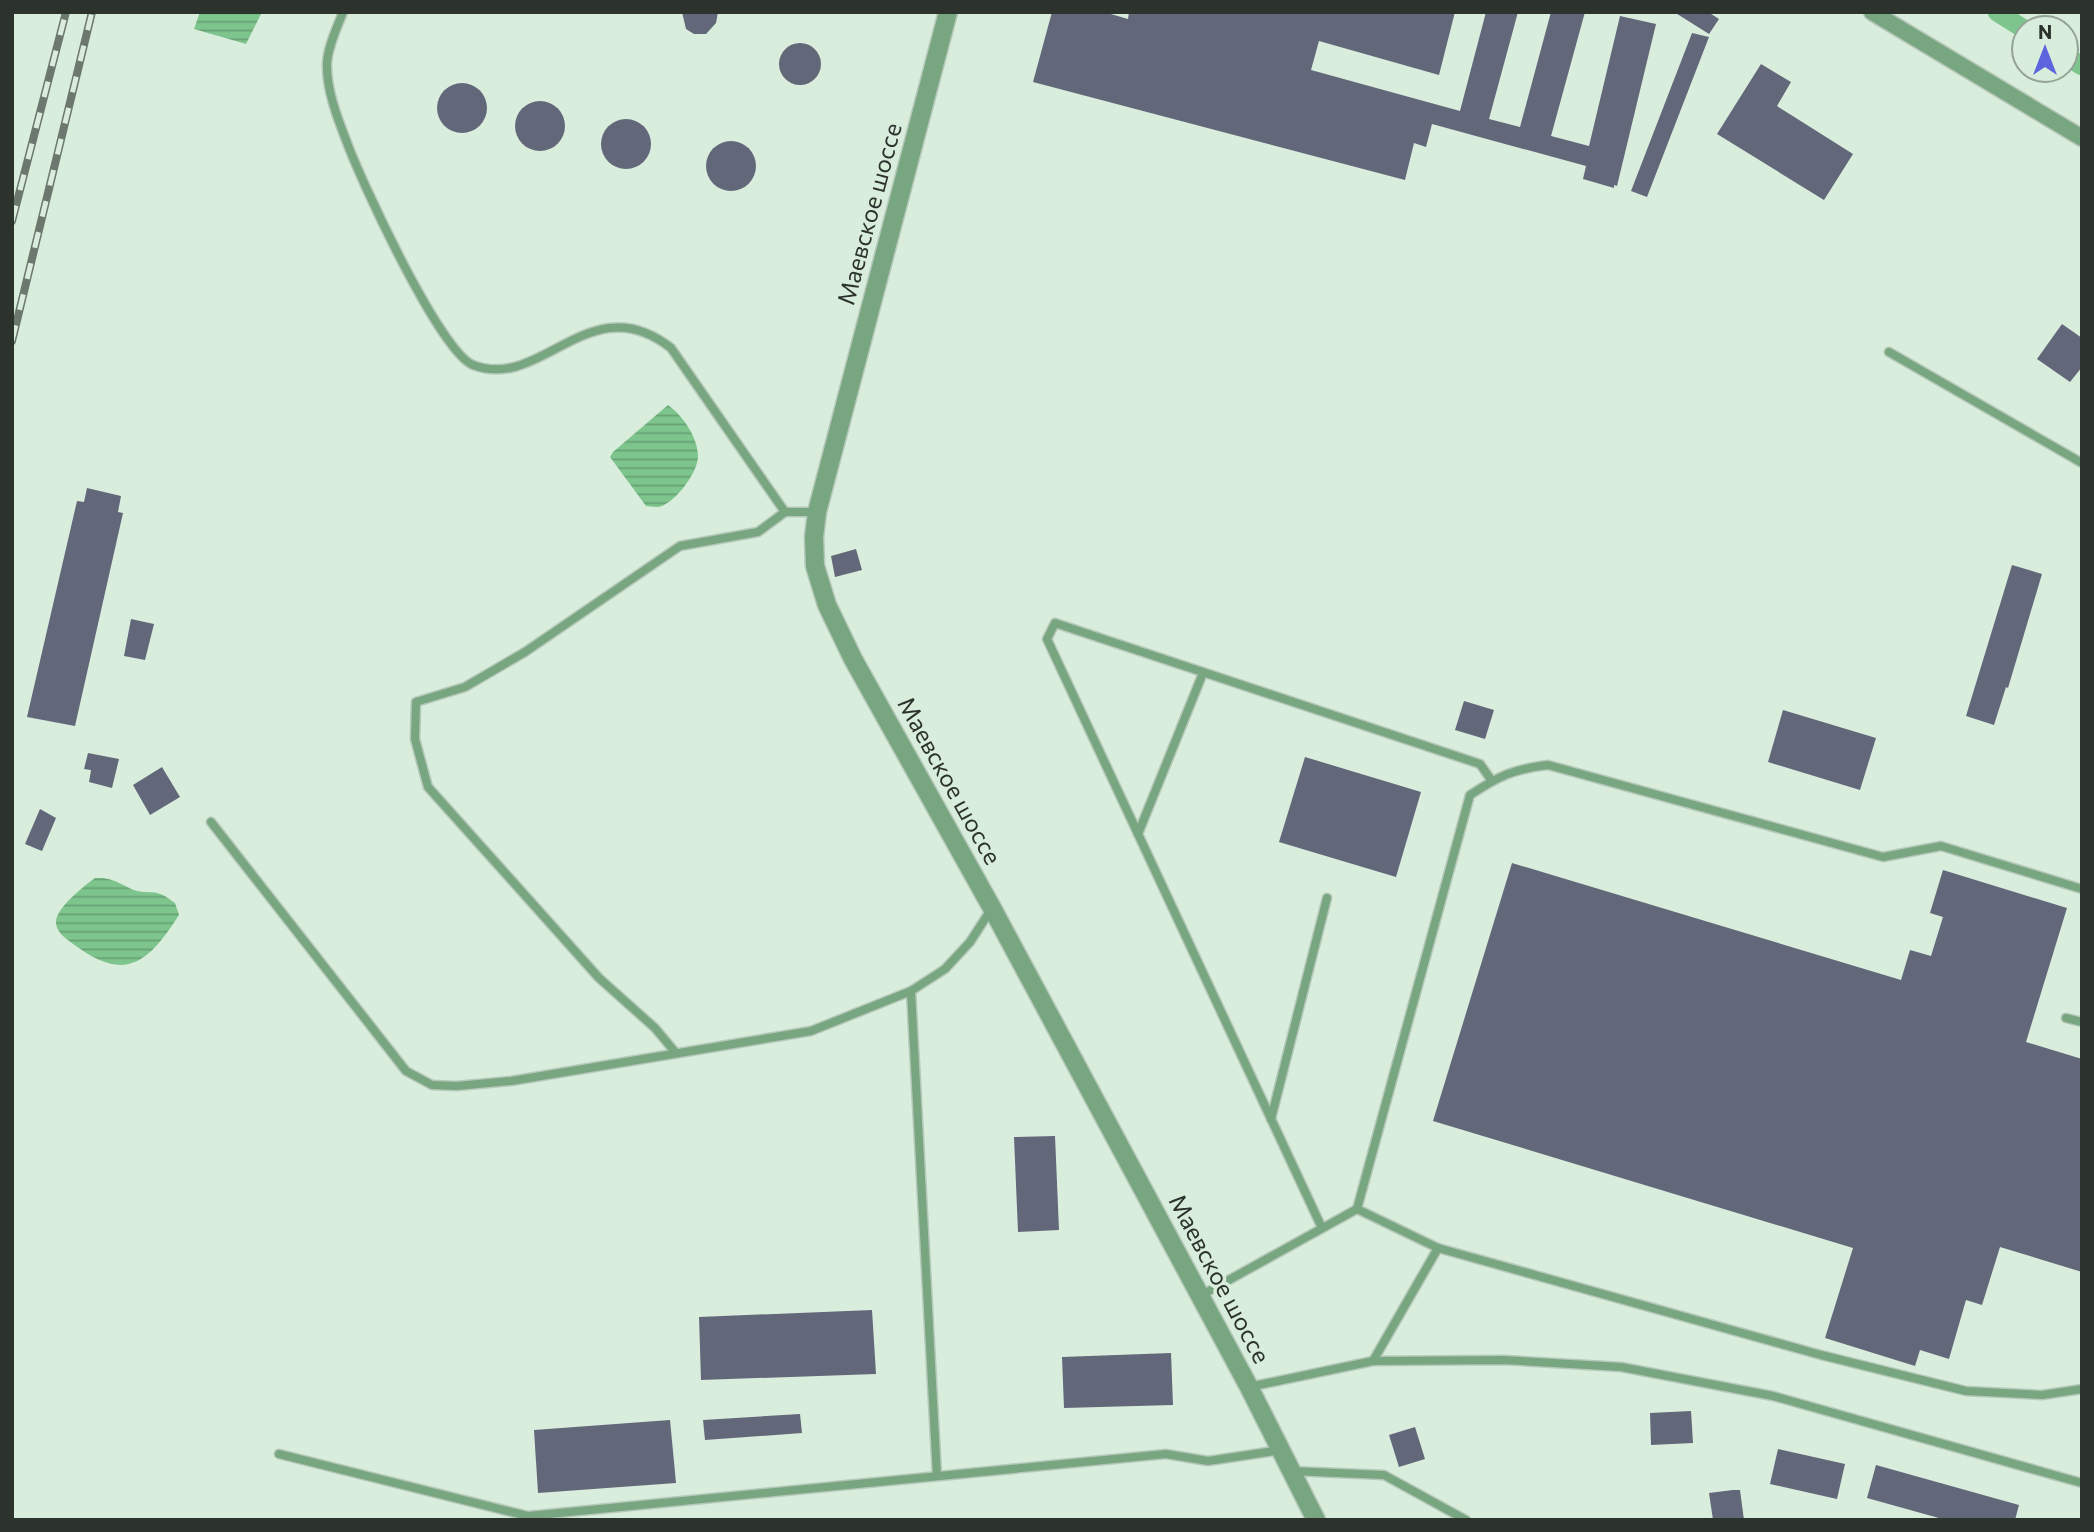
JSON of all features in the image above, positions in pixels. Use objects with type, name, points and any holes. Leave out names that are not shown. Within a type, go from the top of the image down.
[{"type":"street","name":"Маевское шоссе","points":[[948,12],[817,512],[815,566],[827,605],[853,659],[992,908],[1250,1387],[1316,1520]]},
{"type":"street","points":[[1872,12],[2082,138]]},
{"type":"lane","points":[[342,12],[327,63],[332,98],[346,141],[414,284],[458,352],[471,364],[506,370],[577,337],[608,327],[634,328],[656,336],[671,348],[785,512]]},
{"type":"lane","points":[[1889,352],[2082,463]]},
{"type":"lane","points":[[675,1052],[655,1028],[598,978],[428,787],[415,738],[416,702],[466,687],[525,652],[680,545],[758,533],[785,512],[817,512]]},
{"type":"lane","points":[[1322,1228],[1046,639],[1055,623],[1479,764],[1492,780]]},
{"type":"lane","points":[[1138,834],[1203,673]]},
{"type":"lane","points":[[1200,1296],[1357,1209],[1470,794],[1492,780],[1519,769],[1548,765],[1883,857],[1941,846],[2082,889]]},
{"type":"lane","points":[[212,822],[406,1071],[432,1085],[457,1086],[511,1081],[811,1031],[911,991],[945,969],[970,942],[992,908]]},
{"type":"lane","points":[[1271,1119],[1327,898]]},
{"type":"lane","points":[[911,991],[937,1476]]},
{"type":"lane","points":[[2066,1018],[2082,1022]]},
{"type":"lane","points":[[1357,1209],[1438,1248],[1821,1355],[1966,1391],[2042,1395],[2082,1389]]},
{"type":"lane","points":[[1373,1361],[1438,1248]]},
{"type":"lane","points":[[1250,1387],[1373,1361],[1504,1360],[1621,1367],[1773,1396],[2082,1483]]},
{"type":"lane","points":[[279,1454],[527,1516],[1166,1454],[1208,1461],[1281,1450]]},
{"type":"lane","points":[[1291,1471],[1384,1475],[1466,1520]]},
{"type":"shaded area","points":[[200,12],[262,12],[246,44],[194,29]]},
{"type":"shaded area","points":[[668,405],[684,421],[692,434],[697,448],[697,462],[691,477],[674,498],[662,506],[646,506],[610,457]]},
{"type":"shaded area","points":[[95,878],[113,880],[137,891],[164,895],[175,903],[179,915],[158,944],[136,962],[110,964],[76,946],[58,930],[56,922],[61,910]]},
{"type":"building","points":[[682,12],[718,12],[716,23],[706,34],[694,34],[686,29]]},
{"type":"building","points":[[1052,12],[1104,12],[1128,19],[1129,12],[1455,12],[1439,75],[1319,41],[1311,70],[1460,111],[1486,12],[1518,12],[1489,119],[1520,127],[1551,12],[1585,12],[1551,136],[1589,146],[1620,16],[1656,24],[1617,186],[1614,185],[1614,188],[1583,179],[1586,166],[1432,124],[1426,147],[1414,143],[1405,180],[1033,82]]},
{"type":"building","points":[[1674,12],[1708,12],[1719,19],[1709,34]]},
{"type":"building","points":[[1692,33],[1709,37],[1647,197],[1631,191]]},
{"type":"building","points":[[800,43],[815,49],[821,64],[815,79],[800,85],[785,79],[779,64],[785,49]]},
{"type":"building","points":[[1761,64],[1791,82],[1777,106],[1853,154],[1824,200],[1717,134]]},
{"type":"building","points":[[462,83],[479,91],[487,108],[479,125],[462,133],[445,125],[437,108],[445,91]]},
{"type":"building","points":[[540,101],[558,108],[565,126],[558,144],[540,151],[522,144],[515,126],[522,108]]},
{"type":"building","points":[[626,119],[643,127],[651,144],[643,161],[626,169],[609,161],[601,144],[609,127]]},
{"type":"building","points":[[731,141],[749,148],[756,166],[749,184],[731,191],[713,184],[706,166],[713,148]]},
{"type":"building","points":[[2062,324],[2082,338],[2082,367],[2070,382],[2037,359]]},
{"type":"building","points":[[87,488],[121,496],[118,512],[123,513],[75,726],[27,717],[77,501],[84,502]]},
{"type":"building","points":[[856,549],[862,570],[835,577],[831,556]]},
{"type":"building","points":[[2012,565],[2042,574],[2008,688],[2006,687],[1994,725],[1966,716]]},
{"type":"building","points":[[131,619],[154,624],[145,660],[124,656]]},
{"type":"building","points":[[1464,701],[1494,710],[1485,739],[1455,730]]},
{"type":"building","points":[[1783,710],[1876,738],[1860,790],[1768,762]]},
{"type":"building","points":[[88,753],[119,759],[112,788],[89,782],[91,770],[84,769]]},
{"type":"building","points":[[1305,757],[1421,792],[1396,877],[1279,842]]},
{"type":"building","points":[[162,767],[180,797],[150,815],[133,785]]},
{"type":"building","points":[[40,809],[56,818],[42,851],[25,844]]},
{"type":"building","points":[[1512,863],[1901,980],[1910,950],[1931,956],[1943,917],[1930,913],[1943,870],[2067,908],[2026,1042],[2082,1059],[2082,1272],[2000,1247],[1982,1305],[1966,1300],[1949,1359],[1920,1350],[1915,1366],[1825,1338],[1853,1248],[1433,1121]]},
{"type":"building","points":[[1055,1136],[1059,1230],[1018,1232],[1014,1137]]},
{"type":"building","points":[[872,1310],[876,1374],[701,1380],[699,1317]]},
{"type":"building","points":[[1171,1353],[1173,1405],[1064,1408],[1062,1357]]},
{"type":"building","points":[[1691,1411],[1693,1443],[1651,1445],[1650,1413]]},
{"type":"building","points":[[800,1414],[802,1433],[705,1440],[703,1420]]},
{"type":"building","points":[[670,1420],[676,1483],[538,1493],[534,1430]]},
{"type":"building","points":[[1415,1427],[1425,1459],[1399,1467],[1389,1435]]},
{"type":"building","points":[[1778,1449],[1845,1464],[1837,1499],[1770,1484]]},
{"type":"building","points":[[1876,1465],[2019,1505],[2015,1520],[1946,1520],[1867,1498]]},
{"type":"building","points":[[1740,1490],[1744,1520],[1713,1520],[1709,1493]]},
{"type":"waterway","points":[[1997,12],[2010,20]]},
{"type":"railway","points":[[12,221],[66,12]]},
{"type":"railway","points":[[12,341],[92,12]]}]
